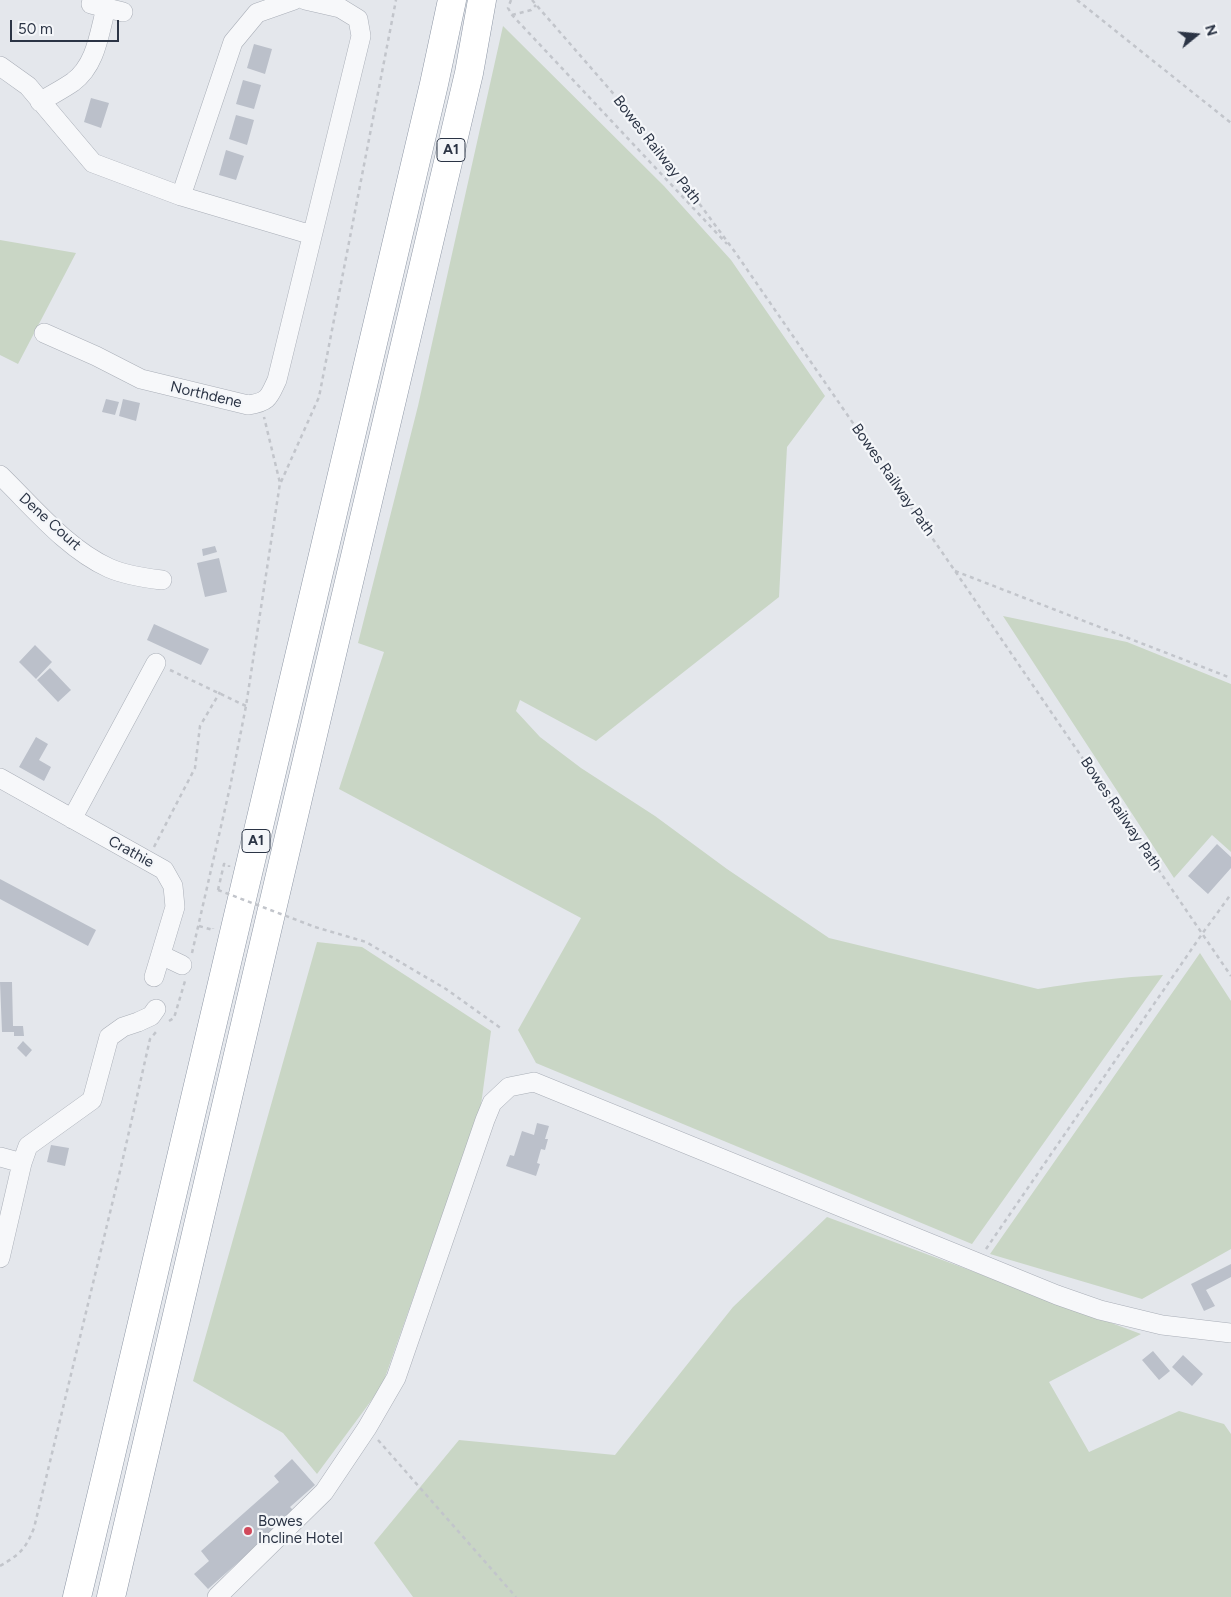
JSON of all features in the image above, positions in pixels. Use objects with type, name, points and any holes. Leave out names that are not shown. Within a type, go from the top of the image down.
[{"type":"highway","name":"A1","points":[[434,84],[442,0]]},
{"type":"highway","name":"A1","points":[[77,1597],[163,1239],[434,84],[452,0]]},
{"type":"highway","name":"A1","points":[[120,1597],[127,1533],[469,73],[482,0]]},
{"type":"highway","name":"A1","points":[[469,73],[503,8]]},
{"type":"highway","points":[[111,1597],[127,1533]]},
{"type":"street","points":[[181,196],[233,42],[257,14],[294,0]]},
{"type":"street","name":"Northdene","points":[[44,333],[141,379],[248,405],[261,403],[269,396],[278,380],[361,36],[358,19],[340,8],[305,0]]},
{"type":"street","points":[[40,102],[74,81],[86,70],[93,58],[106,8]]},
{"type":"street","points":[[0,66],[28,86],[93,163],[181,196],[312,235]]},
{"type":"street","name":"Dene Court","points":[[0,475],[71,545],[110,568],[143,578],[162,580]]},
{"type":"street","points":[[72,819],[156,663]]},
{"type":"street","name":"Crathie","points":[[0,778],[164,870],[173,886],[175,907],[154,977]]},
{"type":"street","points":[[161,956],[186,968]]},
{"type":"street","points":[[0,1258],[4,1229],[28,1146],[92,1100],[109,1037],[123,1027],[151,1016],[161,1016]]},
{"type":"street","points":[[217,1597],[324,1492],[367,1428],[396,1378],[485,1120],[492,1103],[509,1087],[534,1082],[1057,1295],[1100,1310],[1162,1325],[1231,1333]]},
{"type":"street","points":[[0,1157],[22,1163]]},
{"type":"path","points":[[161,1016],[174,1018],[198,926],[230,787],[246,706],[280,483],[319,398],[396,0]]},
{"type":"path","points":[[503,8],[508,8],[511,0]]},
{"type":"path","name":"Bowes Railway Path","points":[[532,0],[659,149],[735,252],[955,570],[1231,976]]},
{"type":"path","points":[[1077,0],[1231,123]]},
{"type":"path","points":[[503,8],[530,10],[536,5]]},
{"type":"path","points":[[503,8],[735,252]]},
{"type":"path","points":[[261,403],[280,483]]},
{"type":"path","points":[[955,570],[1231,678]]},
{"type":"path","points":[[156,663],[246,706]]},
{"type":"path","points":[[147,862],[195,768],[200,726],[220,692]]},
{"type":"path","points":[[227,875],[229,866],[224,864],[218,890],[315,927],[366,942],[446,989],[502,1029]]},
{"type":"path","points":[[222,893],[224,884]]},
{"type":"path","points":[[977,1262],[1202,934],[1230,897]]},
{"type":"path","points":[[198,926],[213,930],[215,921]]},
{"type":"path","points":[[0,1566],[19,1555],[29,1541],[34,1528],[150,1039],[160,1028]]},
{"type":"path","points":[[367,1428],[516,1597]]},
{"type":"green space","points":[[503,26],[664,186],[731,260],[825,396],[787,447],[779,597],[596,741],[520,700],[516,711],[540,737],[581,768],[655,816],[727,869],[829,938],[1038,989],[1100,980],[1163,975],[972,1244],[536,1063],[518,1030],[581,918],[339,789],[384,652],[358,643],[418,406]]},
{"type":"green space","points":[[0,240],[76,253],[18,364],[0,355]]},
{"type":"green space","points":[[1003,616],[1127,642],[1231,684],[1231,852],[1212,835],[1174,878]]},
{"type":"green space","points":[[317,942],[362,947],[491,1031],[481,1105],[382,1386],[317,1474],[283,1433],[193,1381]]},
{"type":"green space","points":[[1200,953],[1231,1001],[1231,1249],[1142,1299],[990,1254]]},
{"type":"green space","points":[[827,1217],[1141,1334],[1049,1382],[1089,1452],[1179,1411],[1224,1424],[1231,1434],[1231,1597],[413,1597],[374,1543],[459,1440],[615,1455],[733,1307]]},
{"type":"building","points":[[254,44],[272,49],[265,74],[247,68]]},
{"type":"building","points":[[243,80],[261,85],[254,109],[236,104]]},
{"type":"building","points":[[91,98],[109,103],[101,128],[84,122]]},
{"type":"building","points":[[236,115],[254,120],[247,145],[229,139]]},
{"type":"building","points":[[226,150],[244,156],[236,180],[219,175]]},
{"type":"building","points":[[106,399],[119,402],[115,415],[102,412]]},
{"type":"building","points":[[123,399],[140,403],[136,421],[119,416]]},
{"type":"building","points":[[215,546],[217,552],[203,556],[202,549]]},
{"type":"building","points":[[219,558],[227,592],[205,597],[197,563]]},
{"type":"building","points":[[154,624],[209,649],[201,665],[147,640]]},
{"type":"building","points":[[35,645],[52,662],[36,679],[19,662]]},
{"type":"building","points":[[50,668],[71,690],[58,702],[37,680]]},
{"type":"building","points":[[36,737],[48,744],[39,760],[51,767],[44,781],[19,767]]},
{"type":"building","points":[[1217,844],[1231,857],[1231,868],[1208,894],[1188,876]]},
{"type":"building","points":[[0,879],[96,930],[88,946],[0,899]]},
{"type":"building","points":[[0,982],[12,982],[13,1026],[23,1026],[24,1036],[14,1036],[14,1032],[2,1032]]},
{"type":"building","points":[[23,1041],[32,1050],[26,1057],[17,1048]]},
{"type":"building","points":[[537,1123],[549,1126],[545,1139],[548,1139],[545,1150],[541,1149],[537,1163],[540,1164],[536,1176],[506,1166],[510,1155],[514,1156],[522,1131],[534,1135]]},
{"type":"building","points":[[51,1145],[69,1148],[65,1166],[47,1162]]},
{"type":"building","points":[[1231,1264],[1231,1277],[1206,1290],[1215,1306],[1204,1311],[1191,1284]]},
{"type":"building","points":[[1153,1351],[1170,1371],[1159,1380],[1142,1360]]},
{"type":"building","points":[[1183,1355],[1203,1374],[1192,1386],[1172,1367]]},
{"type":"building","name":"Bowes Incline Hotel","points":[[292,1459],[315,1485],[290,1507],[295,1512],[208,1589],[194,1574],[209,1561],[201,1551],[279,1482],[274,1476]]},
{"type":"place","name":"Bowes Incline Hotel","points":[[248,1531]]}]
